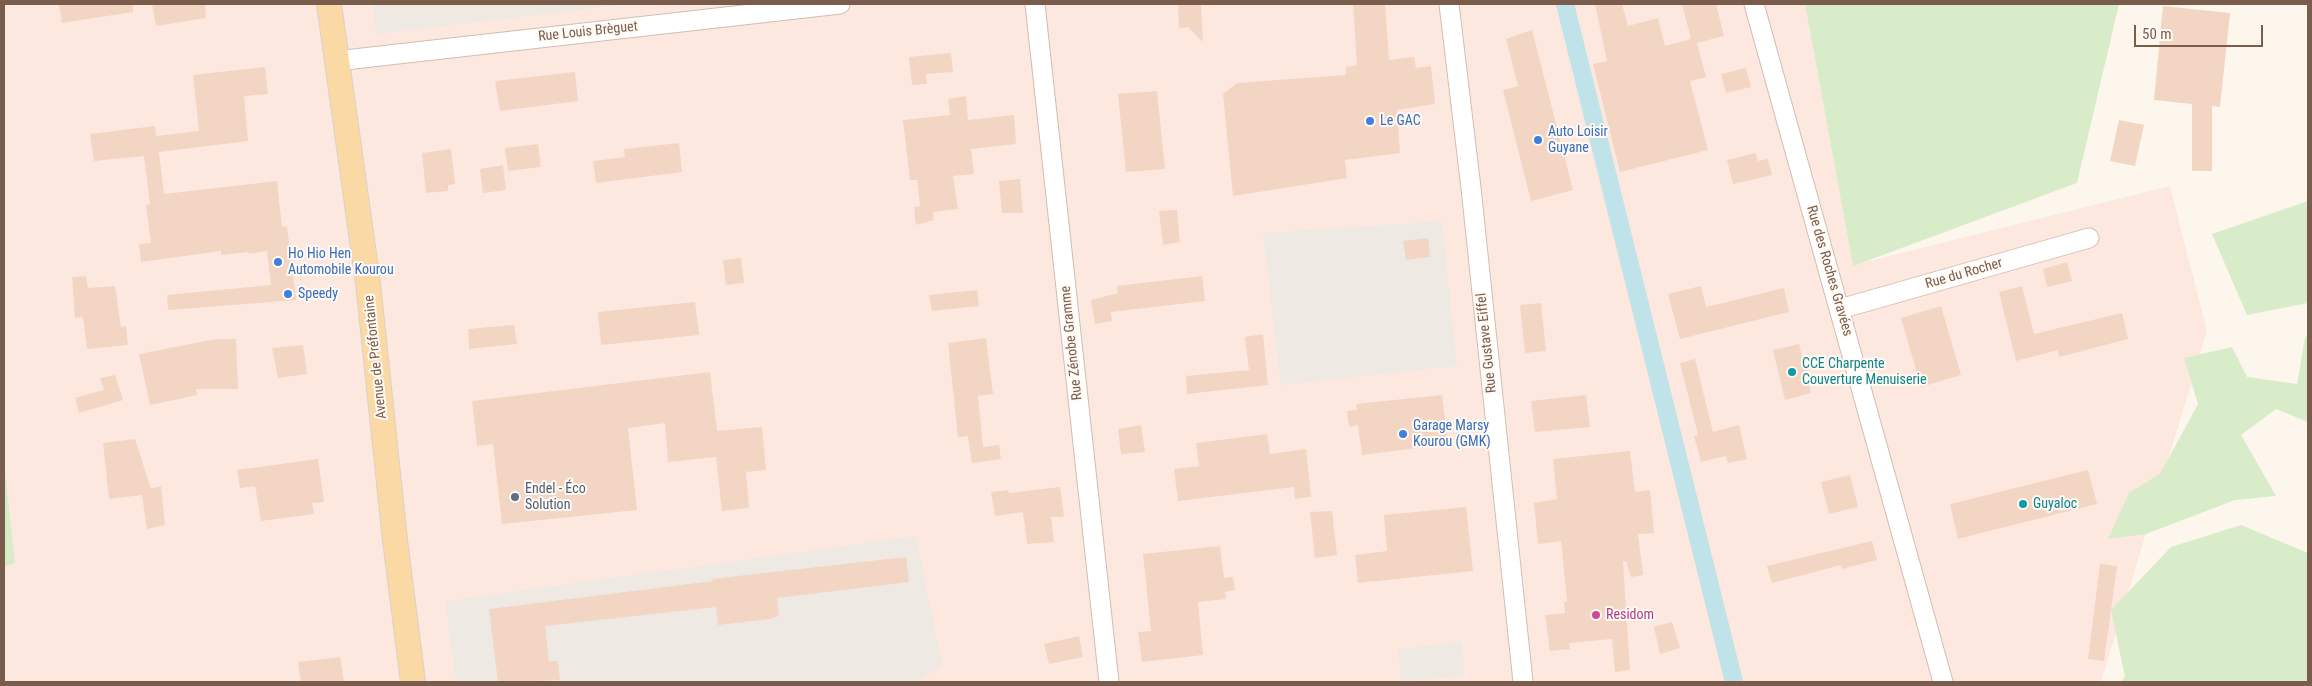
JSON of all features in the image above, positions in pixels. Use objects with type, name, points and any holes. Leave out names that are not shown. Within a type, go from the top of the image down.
[{"type":"main road","name":"Avenue de Préfontaine","points":[[329,4],[368,283],[395,540],[413,682]]},
{"type":"street","name":"Rue Louis Brèguet","points":[[336,61],[840,4]]},
{"type":"street","name":"Rue Zénobe Gramme","points":[[1035,4],[1109,682]]},
{"type":"street","name":"Rue Gustave Eiffel","points":[[1448,4],[1471,188],[1523,682]]},
{"type":"street","name":"Rue des Roches Gravées","points":[[1754,4],[1944,682]]},
{"type":"street","name":"Rue du Rocher","points":[[1840,309],[2089,238]]},
{"type":"shaded area","points":[[4,4],[1805,4],[1853,265],[2170,186],[2207,331],[2101,682],[4,682]]},
{"type":"shaded area","points":[[372,4],[629,4],[376,34]]},
{"type":"shaded area","points":[[1442,221],[1457,366],[1281,385],[1263,233]]},
{"type":"shaded area","points":[[916,536],[942,664],[919,682],[456,682],[445,601]]},
{"type":"shaded area","points":[[1462,642],[1465,676],[1401,682],[1398,649]]},
{"type":"green space","points":[[1805,4],[2119,4],[2077,183],[1853,266]]},
{"type":"green space","points":[[2308,201],[2308,303],[2247,315],[2212,234]]},
{"type":"green space","points":[[2308,336],[2308,422],[2276,409],[2241,435],[2276,496],[2235,500],[2146,534],[2108,539],[2129,493],[2160,474],[2198,404],[2184,358],[2232,347],[2247,377],[2297,384],[2305,337]]},
{"type":"green space","points":[[4,463],[15,563],[4,567]]},
{"type":"green space","points":[[2241,525],[2308,553],[2308,682],[2120,682],[2125,677],[2111,610],[2171,547]]},
{"type":"building","points":[[59,4],[133,4],[133,12],[62,23]]},
{"type":"building","points":[[152,4],[205,4],[206,18],[156,26]]},
{"type":"building","points":[[1201,4],[1203,42],[1188,27],[1179,28],[1178,5]]},
{"type":"building","points":[[1353,4],[1385,4],[1389,60],[1414,57],[1416,68],[1431,66],[1435,104],[1397,110],[1400,153],[1345,160],[1347,178],[1233,196],[1223,94],[1237,83],[1346,75],[1346,67],[1357,65]]},
{"type":"building","points":[[1595,4],[1622,4],[1628,26],[1658,18],[1665,46],[1691,39],[1682,4],[1716,4],[1724,36],[1697,43],[1706,77],[1690,81],[1708,150],[1620,172],[1593,64],[1607,61]]},
{"type":"building","points":[[2163,6],[2230,13],[2220,107],[2212,106],[2212,171],[2192,171],[2192,104],[2154,100]]},
{"type":"building","name":"Auto Loisir Guyane","points":[[1532,30],[1573,190],[1531,201],[1503,90],[1518,86],[1506,39]]},
{"type":"building","points":[[951,53],[953,72],[926,74],[927,84],[912,85],[909,57]]},
{"type":"building","points":[[265,67],[268,94],[244,96],[248,141],[159,152],[164,194],[277,181],[282,227],[287,226],[296,300],[168,310],[167,295],[271,285],[267,251],[221,255],[221,251],[141,262],[139,244],[151,243],[146,205],[150,204],[144,156],[94,161],[90,134],[155,126],[156,136],[199,131],[193,75]]},
{"type":"building","points":[[1746,68],[1751,87],[1726,93],[1721,74]]},
{"type":"building","points":[[575,72],[578,101],[500,111],[495,81]]},
{"type":"building","points":[[1157,91],[1165,169],[1126,172],[1118,94]]},
{"type":"building","points":[[966,96],[968,120],[1014,115],[1016,144],[971,149],[974,174],[953,176],[958,209],[933,212],[934,220],[916,225],[914,207],[920,206],[917,180],[910,180],[903,120],[950,115],[948,99]]},
{"type":"building","points":[[2119,120],[2144,125],[2135,166],[2110,161]]},
{"type":"building","points":[[679,143],[682,172],[596,183],[593,161],[625,157],[624,149]]},
{"type":"building","points":[[538,144],[541,167],[508,171],[505,148]]},
{"type":"building","points":[[451,149],[455,184],[448,185],[448,191],[426,193],[422,153]]},
{"type":"building","points":[[1756,153],[1758,161],[1768,159],[1772,175],[1733,184],[1727,160]]},
{"type":"building","points":[[503,165],[506,190],[483,193],[480,169]]},
{"type":"building","points":[[1020,179],[1023,213],[1002,213],[999,181]]},
{"type":"building","points":[[1177,210],[1180,242],[1163,245],[1159,211]]},
{"type":"building","points":[[1428,238],[1430,257],[1406,260],[1403,241]]},
{"type":"building","points":[[741,258],[744,283],[726,285],[723,260]]},
{"type":"building","points":[[2067,262],[2072,281],[2047,287],[2043,269]]},
{"type":"building","points":[[86,276],[88,288],[115,286],[121,327],[126,326],[128,345],[87,349],[83,317],[75,318],[72,277]]},
{"type":"building","points":[[1202,276],[1205,301],[1111,312],[1112,321],[1095,324],[1091,300],[1118,293],[1117,286]]},
{"type":"building","points":[[1701,286],[1706,307],[1784,288],[1789,312],[1680,339],[1668,294]]},
{"type":"building","points":[[2022,286],[2034,334],[2122,313],[2128,339],[2059,357],[2058,350],[2016,361],[1999,292]]},
{"type":"building","points":[[977,290],[979,306],[932,311],[929,295]]},
{"type":"building","points":[[695,302],[699,335],[601,345],[598,312]]},
{"type":"building","points":[[1541,303],[1546,351],[1525,353],[1520,305]]},
{"type":"building","points":[[1941,306],[1961,375],[1921,387],[1901,318]]},
{"type":"building","points":[[514,325],[517,344],[469,349],[468,329]]},
{"type":"building","points":[[1263,334],[1268,385],[1187,394],[1186,376],[1249,370],[1245,337]]},
{"type":"building","points":[[986,338],[993,394],[978,396],[983,447],[999,445],[1001,459],[972,463],[968,436],[958,437],[948,343]]},
{"type":"building","points":[[216,339],[236,339],[238,389],[196,389],[197,395],[150,405],[139,354]]},
{"type":"building","name":"CCE Charpente Couverture Menuiserie","points":[[1799,344],[1811,393],[1785,400],[1773,350]]},
{"type":"building","points":[[303,345],[307,374],[278,378],[272,348]]},
{"type":"building","points":[[1695,359],[1713,432],[1739,425],[1747,459],[1728,463],[1726,456],[1701,462],[1694,436],[1698,435],[1680,363]]},
{"type":"building","points":[[710,372],[717,431],[762,427],[766,470],[746,472],[749,508],[722,511],[716,457],[668,462],[665,423],[628,428],[637,510],[502,524],[493,444],[477,446],[472,401]]},
{"type":"building","points":[[115,375],[123,400],[79,413],[75,398],[104,390],[100,378]]},
{"type":"building","name":"Garage Marsy Kourou (GMK)","points":[[1442,395],[1448,444],[1362,455],[1358,425],[1349,427],[1347,411],[1357,410],[1356,404]]},
{"type":"building","points":[[1586,395],[1590,427],[1535,432],[1531,401]]},
{"type":"building","points":[[1141,425],[1145,452],[1121,454],[1118,429]]},
{"type":"building","points":[[1267,434],[1270,454],[1306,449],[1311,497],[1295,499],[1294,487],[1178,501],[1174,469],[1199,466],[1196,443]]},
{"type":"building","points":[[135,439],[151,489],[161,486],[165,525],[147,529],[142,495],[109,499],[103,443]]},
{"type":"building","points":[[1630,451],[1635,492],[1650,490],[1654,533],[1638,534],[1643,575],[1631,577],[1626,561],[1623,562],[1630,670],[1615,672],[1612,639],[1569,643],[1570,649],[1550,651],[1545,615],[1565,613],[1564,602],[1567,601],[1561,541],[1538,544],[1534,503],[1557,499],[1553,459]]},
{"type":"building","points":[[318,459],[324,502],[312,503],[314,514],[261,521],[255,486],[240,488],[237,470]]},
{"type":"building","name":"Guyaloc","points":[[2088,470],[2097,504],[1958,539],[1950,504]]},
{"type":"building","points":[[1850,475],[1858,507],[1829,514],[1821,482]]},
{"type":"building","points":[[1060,487],[1064,517],[1051,517],[1054,542],[1027,544],[1023,512],[995,516],[991,492],[1008,490],[1009,493]]},
{"type":"building","points":[[1466,507],[1473,571],[1358,583],[1355,555],[1387,551],[1384,515]]},
{"type":"building","points":[[1332,511],[1337,555],[1315,558],[1310,512]]},
{"type":"building","points":[[1872,541],[1877,560],[1842,569],[1841,565],[1772,583],[1767,566]]},
{"type":"building","points":[[1220,546],[1224,578],[1233,577],[1235,590],[1225,592],[1226,599],[1198,602],[1203,655],[1142,662],[1138,632],[1151,631],[1143,554]]},
{"type":"building","points":[[906,557],[909,582],[777,598],[779,616],[770,619],[718,625],[716,607],[545,626],[549,661],[558,661],[560,680],[498,682],[489,609],[713,581],[712,579]]},
{"type":"building","points":[[2100,564],[2117,566],[2104,661],[2088,659]]},
{"type":"building","points":[[1672,622],[1680,648],[1660,654],[1654,627]]},
{"type":"building","points":[[1079,636],[1083,657],[1049,664],[1044,644]]},
{"type":"building","points":[[340,657],[344,682],[301,682],[298,662]]},
{"type":"waterway","points":[[1565,4],[1734,682]]},
{"type":"place","name":"Le GAC","points":[[1370,121]]},
{"type":"place","name":"Auto Loisir Guyane","points":[[1538,140]]},
{"type":"place","name":"Ho Hio Hen Automobile Kourou","points":[[278,262]]},
{"type":"place","name":"Speedy","points":[[288,294]]},
{"type":"place","name":"CCE Charpente Couverture Menuiserie","points":[[1792,372]]},
{"type":"place","name":"Garage Marsy Kourou (GMK)","points":[[1403,434]]},
{"type":"place","name":"Endel - Éco Solution","points":[[515,497]]},
{"type":"place","name":"Guyaloc","points":[[2023,504]]},
{"type":"place","name":"Residom","points":[[1596,615]]}]
